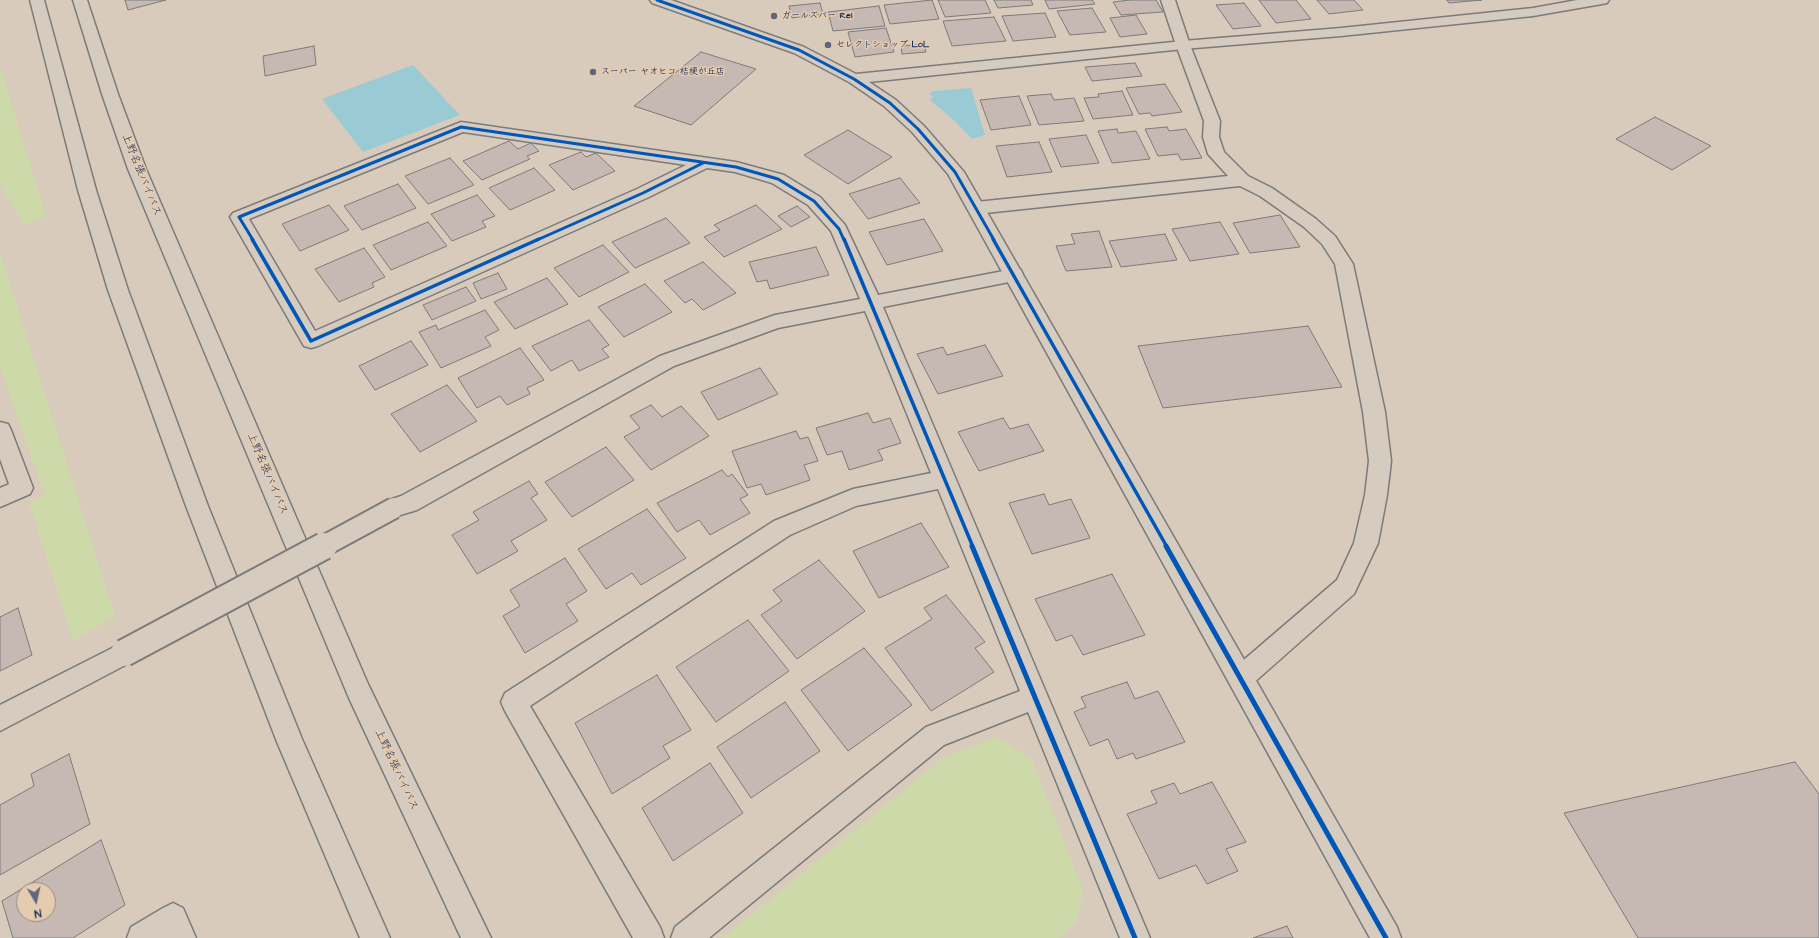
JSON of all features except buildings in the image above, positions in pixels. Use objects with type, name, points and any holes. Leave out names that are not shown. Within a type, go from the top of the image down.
[{"type":"main road","points":[[37,0],[88,190],[118,290],[198,506],[287,734],[375,938]]},
{"type":"main road","name":"上野名張バイパス","points":[[80,0],[110,94],[140,176],[358,690],[476,938]]},
{"type":"main road","points":[[657,0],[800,50],[854,79],[890,103],[918,129],[955,172],[1242,678],[1386,938]]},
{"type":"main road","points":[[1168,0],[1183,46],[1212,121],[1211,137],[1216,154],[1242,180],[1266,192],[1310,223],[1328,240],[1344,264],[1374,412],[1380,461],[1376,494],[1366,543],[1346,587],[1242,678]]},
{"type":"main road","points":[[854,79],[1532,12],[1602,0]]},
{"type":"main road","points":[[703,163],[628,199],[311,341],[239,217],[462,127],[736,167],[778,179],[814,201],[839,229],[871,302],[1035,698],[1129,935]]},
{"type":"main road","points":[[976,208],[1242,180]]},
{"type":"main road","points":[[0,719],[394,508],[409,503],[666,361],[775,322],[1014,275]]},
{"type":"main road","points":[[0,430],[22,488],[0,498]]},
{"type":"main road","points":[[649,938],[514,702],[782,528],[853,498],[944,479]]},
{"type":"main road","points":[[686,938],[934,736],[1035,698]]},
{"type":"main road","points":[[142,938],[174,918],[181,938]]},
{"type":"green space","points":[[0,67],[46,216],[25,225],[0,185]]},
{"type":"green space","points":[[0,252],[115,616],[73,641],[29,502],[45,495],[0,367]]},
{"type":"green space","points":[[997,737],[1032,759],[1083,891],[1077,920],[1059,938],[722,938],[946,756]]},
{"type":"water","points":[[413,65],[460,115],[363,152],[322,99]]},
{"type":"water","points":[[971,88],[985,135],[972,139],[956,122],[930,100],[933,97],[929,94],[933,91]]},
{"type":"cycle path","points":[[657,0],[799,50],[854,79],[890,103],[918,129],[955,172],[1386,938]]},
{"type":"cycle path","points":[[703,163],[643,193],[311,341],[239,217],[461,127],[736,167],[778,179],[814,201],[839,229],[871,302],[1135,938]]},
{"type":"place","name":"ガールズバー Rei","points":[[774,16]]},
{"type":"place","name":"セレクトショップ LoL","points":[[828,45]]},
{"type":"place","name":"スーパー ヤオヒコ 桔梗が丘店","points":[[593,72]]}]
